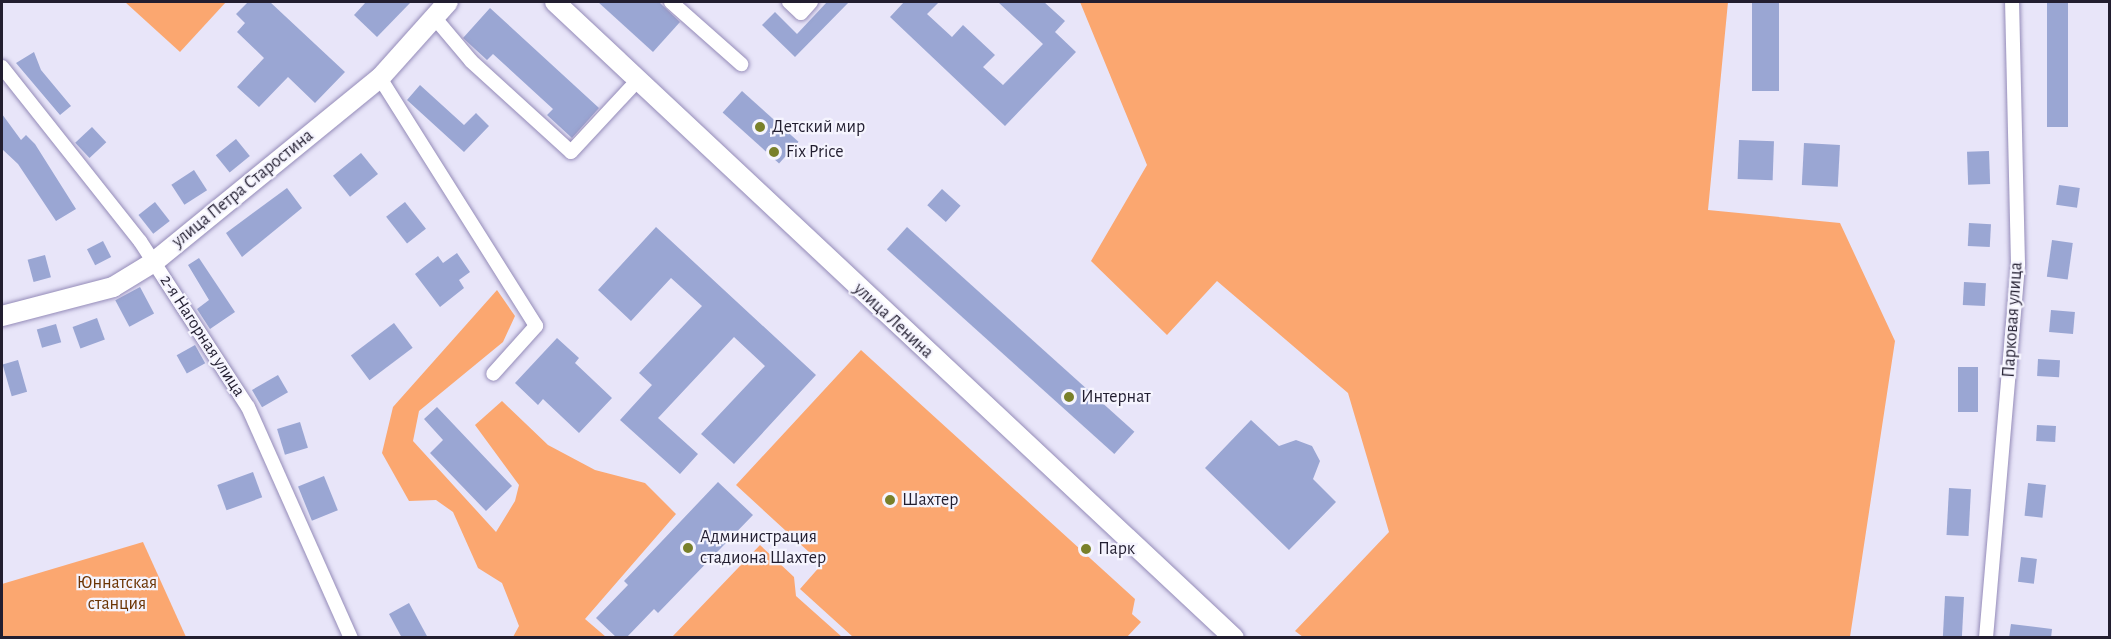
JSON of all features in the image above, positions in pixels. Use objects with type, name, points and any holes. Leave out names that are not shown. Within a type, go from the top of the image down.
[{"type":"main road","name":"улица Петра Старостина","points":[[2,316],[113,287],[154,262],[380,78],[448,2]]},
{"type":"main road","name":"улица Ленина","points":[[555,2],[1234,638]]},
{"type":"street","points":[[671,2],[741,64]]},
{"type":"street","points":[[789,2],[801,13],[812,2]]},
{"type":"street","name":"Парковая улица","points":[[1986,638],[2018,264],[2012,2]]},
{"type":"street","points":[[434,17],[471,61],[571,152],[637,81]]},
{"type":"street","name":"2-я Нагорная улица","points":[[2,67],[154,262],[248,407],[351,638]]},
{"type":"street","points":[[380,78],[536,326],[493,374]]},
{"type":"green space","points":[[125,2],[226,2],[180,52]]},
{"type":"green space","points":[[1080,2],[1728,2],[1708,210],[1840,223],[1895,341],[1850,637],[1303,637],[1295,631],[1389,532],[1348,393],[1217,281],[1167,335],[1091,261],[1147,165]]},
{"type":"green space","points":[[497,290],[515,316],[503,342],[419,411],[413,441],[496,532],[515,501],[519,485],[475,425],[502,401],[548,445],[595,470],[645,483],[676,514],[585,619],[606,637],[513,637],[519,626],[502,583],[478,568],[453,512],[436,500],[409,501],[382,453],[393,407]]},
{"type":"green space","name":"Шахтер","points":[[861,350],[1135,599],[1132,614],[1141,622],[1127,637],[853,637],[800,589],[822,564],[736,485]]},
{"type":"green space","name":"Юннатская станция","points":[[143,542],[186,637],[2,637],[2,584]]},
{"type":"green space","points":[[760,545],[794,577],[796,596],[842,637],[672,637]]},
{"type":"building","points":[[248,2],[270,2],[345,72],[315,103],[288,77],[259,107],[237,87],[264,58],[237,32],[245,23],[236,14]]},
{"type":"building","points":[[366,2],[411,2],[377,37],[354,15]]},
{"type":"building","points":[[598,2],[659,2],[680,22],[653,52]]},
{"type":"building","points":[[827,2],[849,2],[795,57],[762,25],[775,12],[797,34]]},
{"type":"building","points":[[904,2],[939,2],[927,14],[952,37],[963,25],[995,55],[983,67],[1003,85],[1043,44],[998,2],[1044,2],[1065,21],[1055,32],[1076,52],[1005,126],[890,17]]},
{"type":"building","points":[[1752,2],[1779,2],[1779,91],[1752,91]]},
{"type":"building","points":[[2047,2],[2068,2],[2068,127],[2047,127]]},
{"type":"building","points":[[490,8],[599,108],[572,138],[547,115],[553,109],[493,54],[487,60],[463,38]]},
{"type":"building","points":[[34,52],[41,70],[71,106],[60,115],[16,63]]},
{"type":"building","points":[[420,85],[464,125],[476,113],[489,126],[464,152],[407,100]]},
{"type":"building","name":"Детский мир","points":[[742,91],[798,142],[779,163],[723,113]]},
{"type":"building","points":[[2,114],[21,140],[26,135],[35,144],[76,209],[56,221],[18,164],[2,149]]},
{"type":"building","points":[[92,127],[106,142],[90,158],[75,143]]},
{"type":"building","points":[[236,139],[250,156],[230,172],[216,155]]},
{"type":"building","points":[[1739,140],[1774,141],[1773,180],[1738,179]]},
{"type":"building","points":[[1804,143],[1840,145],[1838,187],[1802,185]]},
{"type":"building","points":[[1989,151],[1990,184],[1968,185],[1967,152]]},
{"type":"building","points":[[361,153],[378,174],[350,197],[333,176]]},
{"type":"building","points":[[194,170],[207,190],[184,205],[171,185]]},
{"type":"building","points":[[2059,185],[2080,188],[2077,208],[2056,205]]},
{"type":"building","points":[[287,188],[302,208],[242,257],[226,233]]},
{"type":"building","points":[[942,189],[961,206],[946,222],[927,205]]},
{"type":"building","points":[[155,202],[170,221],[153,234],[138,215]]},
{"type":"building","points":[[405,202],[426,229],[407,244],[386,217]]},
{"type":"building","points":[[1969,223],[1991,224],[1990,247],[1968,246]]},
{"type":"building","points":[[656,227],[816,375],[734,464],[701,434],[765,366],[734,337],[658,418],[698,454],[680,474],[620,420],[652,385],[639,373],[702,306],[671,278],[631,321],[598,290]]},
{"type":"building","points":[[907,227],[1134,432],[1114,454],[887,249]]},
{"type":"building","points":[[2052,240],[2073,243],[2068,280],[2047,277]]},
{"type":"building","points":[[103,241],[111,257],[95,265],[87,249]]},
{"type":"building","points":[[457,253],[470,272],[459,280],[464,288],[440,307],[415,274],[438,256],[443,263]]},
{"type":"building","points":[[45,255],[51,277],[34,282],[28,260]]},
{"type":"building","points":[[199,258],[235,312],[210,329],[197,309],[209,300],[188,265]]},
{"type":"building","points":[[1964,282],[1986,283],[1985,306],[1963,305]]},
{"type":"building","points":[[140,287],[154,313],[129,327],[115,300]]},
{"type":"building","points":[[2051,310],[2075,312],[2073,334],[2049,332]]},
{"type":"building","points":[[97,318],[105,340],[80,349],[73,327]]},
{"type":"building","points":[[394,323],[413,348],[370,380],[351,355]]},
{"type":"building","points":[[56,324],[61,342],[42,348],[37,330]]},
{"type":"building","points":[[557,338],[579,358],[575,363],[612,398],[579,433],[543,399],[538,405],[515,383]]},
{"type":"building","points":[[195,345],[205,363],[187,374],[177,355]]},
{"type":"building","points":[[2038,359],[2060,360],[2059,377],[2037,376]]},
{"type":"building","points":[[18,360],[27,392],[12,396],[3,364]]},
{"type":"building","points":[[1958,367],[1978,367],[1978,412],[1958,412]]},
{"type":"building","points":[[278,375],[288,392],[262,407],[252,390]]},
{"type":"building","points":[[437,407],[512,486],[486,511],[430,453],[443,440],[424,419]]},
{"type":"building","points":[[1251,420],[1279,446],[1296,440],[1312,446],[1320,461],[1313,479],[1336,502],[1289,550],[1205,468]]},
{"type":"building","points":[[300,422],[308,448],[285,455],[277,429]]},
{"type":"building","points":[[2037,425],[2056,426],[2055,442],[2036,441]]},
{"type":"building","points":[[253,472],[262,497],[227,510],[217,485]]},
{"type":"building","points":[[324,476],[338,510],[312,521],[298,486]]},
{"type":"building","name":"Администрация стадиона Шахтер","points":[[718,482],[753,515],[658,613],[654,609],[626,638],[617,638],[596,618],[628,585],[624,581]]},
{"type":"building","points":[[2028,483],[2046,485],[2042,518],[2025,516]]},
{"type":"building","points":[[1949,488],[1971,489],[1969,536],[1947,535]]},
{"type":"building","points":[[2021,557],[2037,559],[2034,584],[2018,582]]},
{"type":"building","points":[[1945,596],[1964,597],[1962,638],[1943,638]]},
{"type":"building","points":[[409,603],[428,638],[402,638],[389,614]]},
{"type":"building","points":[[2011,624],[2052,629],[2051,638],[2009,638]]},
{"type":"place","name":"Детский мир","points":[[760,127]]},
{"type":"place","name":"Fix Price","points":[[774,152]]},
{"type":"place","name":"Интернат","points":[[1069,397]]},
{"type":"place","name":"Шахтер","points":[[890,500]]},
{"type":"place","name":"Администрация стадиона Шахтер","points":[[688,548]]},
{"type":"place","name":"Парк","points":[[1086,549]]}]
